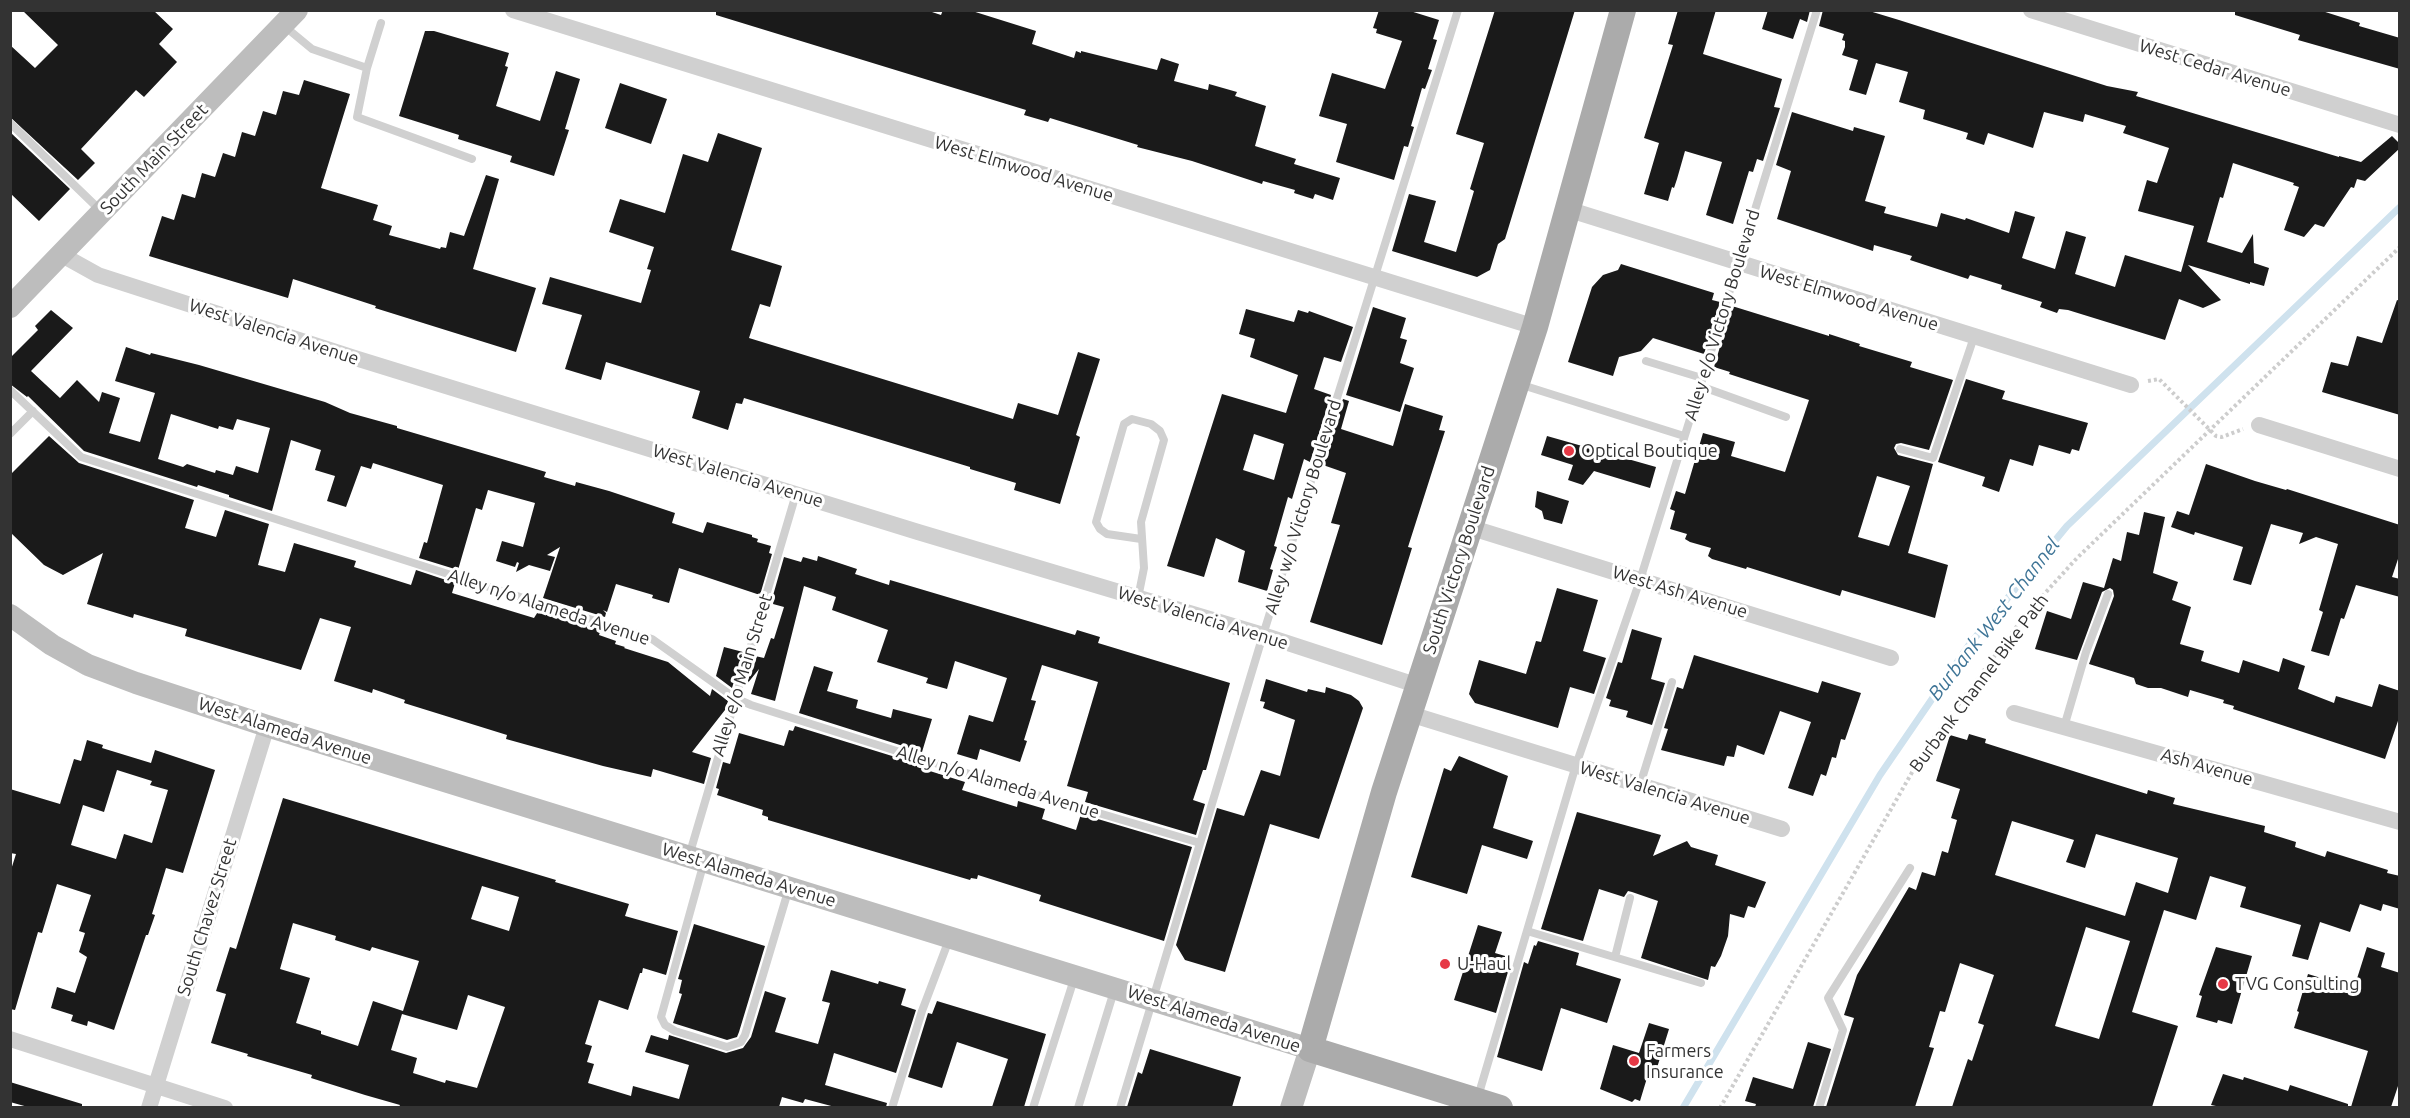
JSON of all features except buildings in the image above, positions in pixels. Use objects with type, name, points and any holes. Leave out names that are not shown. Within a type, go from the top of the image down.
[{"type":"main road","name":"South Victory Boulevard","points":[[1291,1107],[1384,792],[1535,327],[1623,10]]},
{"type":"main road","name":"South Main Street","points":[[10,307],[290,17]]},
{"type":"main road","name":"West Alameda Avenue","points":[[10,615],[52,645],[88,665],[136,683],[267,726],[1489,1104]]},
{"type":"street","name":"West Elmwood Avenue","points":[[513,10],[1535,327]]},
{"type":"street","name":"West Cedar Avenue","points":[[2031,10],[2400,125]]},
{"type":"street","name":"West Elmwood Avenue","points":[[1567,209],[2132,385]]},
{"type":"street","name":"West Valencia Avenue","points":[[62,255],[98,275],[355,358],[1263,635],[1419,686]]},
{"type":"street","points":[[2259,425],[2400,469]]},
{"type":"street","name":"West Ash Avenue","points":[[1469,528],[1891,658]]},
{"type":"street","name":"Ash Avenue","points":[[2014,713],[2400,822]]},
{"type":"street","name":"West Valencia Avenue","points":[[1410,714],[1782,829]]},
{"type":"street","name":"South Chavez Street","points":[[148,1107],[267,726]]},
{"type":"street","points":[[10,1039],[225,1107]]},
{"type":"lane","name":"Alley w/o Victory Boulevard","points":[[1120,1107],[1263,635],[1458,10]]},
{"type":"lane","name":"Alley e/o Victory Boulevard","points":[[1489,1104],[1527,931],[1576,765],[1640,580],[1817,10]]},
{"type":"lane","points":[[290,17],[312,50],[367,68]]},
{"type":"lane","points":[[381,23],[367,68],[357,117],[472,159]]},
{"type":"lane","points":[[10,123],[103,213]]},
{"type":"lane","points":[[1900,448],[1933,458],[1974,337]]},
{"type":"lane","points":[[1646,361],[1786,417]]},
{"type":"lane","points":[[1516,383],[1684,436]]},
{"type":"lane","name":"Alley n/o Alameda Avenue","points":[[10,390],[81,457],[651,639],[735,699],[1014,788],[1200,843]]},
{"type":"lane","points":[[10,434],[33,411]]},
{"type":"lane","points":[[1138,598],[1144,568],[1141,522],[1164,440],[1160,431],[1151,424],[1132,419],[1124,424],[1096,522],[1107,534],[1141,539]]},
{"type":"lane","name":"Alley e/o Main Street","points":[[789,887],[741,1042],[727,1047],[675,1031],[665,1024],[661,1017],[735,699],[796,494]]},
{"type":"lane","points":[[2064,727],[2086,652],[2108,594]]},
{"type":"lane","points":[[1640,785],[1672,682]]},
{"type":"lane","points":[[1819,1107],[1843,1030],[1828,998],[1910,868]]},
{"type":"lane","points":[[1615,957],[1630,898]]},
{"type":"lane","points":[[1527,931],[1701,983]]},
{"type":"lane","points":[[892,1107],[922,1011],[950,937]]},
{"type":"lane","points":[[1033,1107],[1076,976]]},
{"type":"lane","points":[[1078,1107],[1115,987]]},
{"type":"path","name":"Burbank Channel Bike Path","points":[[1720,1107],[1926,748],[2026,614],[2077,558],[2400,247]]},
{"type":"path","points":[[2160,379],[2216,436],[2222,437],[2249,426],[2259,425]]},
{"type":"waterway","name":"Burbank West Channel","points":[[1683,1108],[1880,775],[1969,645],[2067,526],[2400,207]]},
{"type":"place","name":"Optical Boutique","points":[[1569,451]]},
{"type":"place","name":"U-Haul","points":[[1445,964]]},
{"type":"place","name":"TVG Consulting","points":[[2223,984]]},
{"type":"place","name":"Farmers Insurance","points":[[1634,1061]]}]
